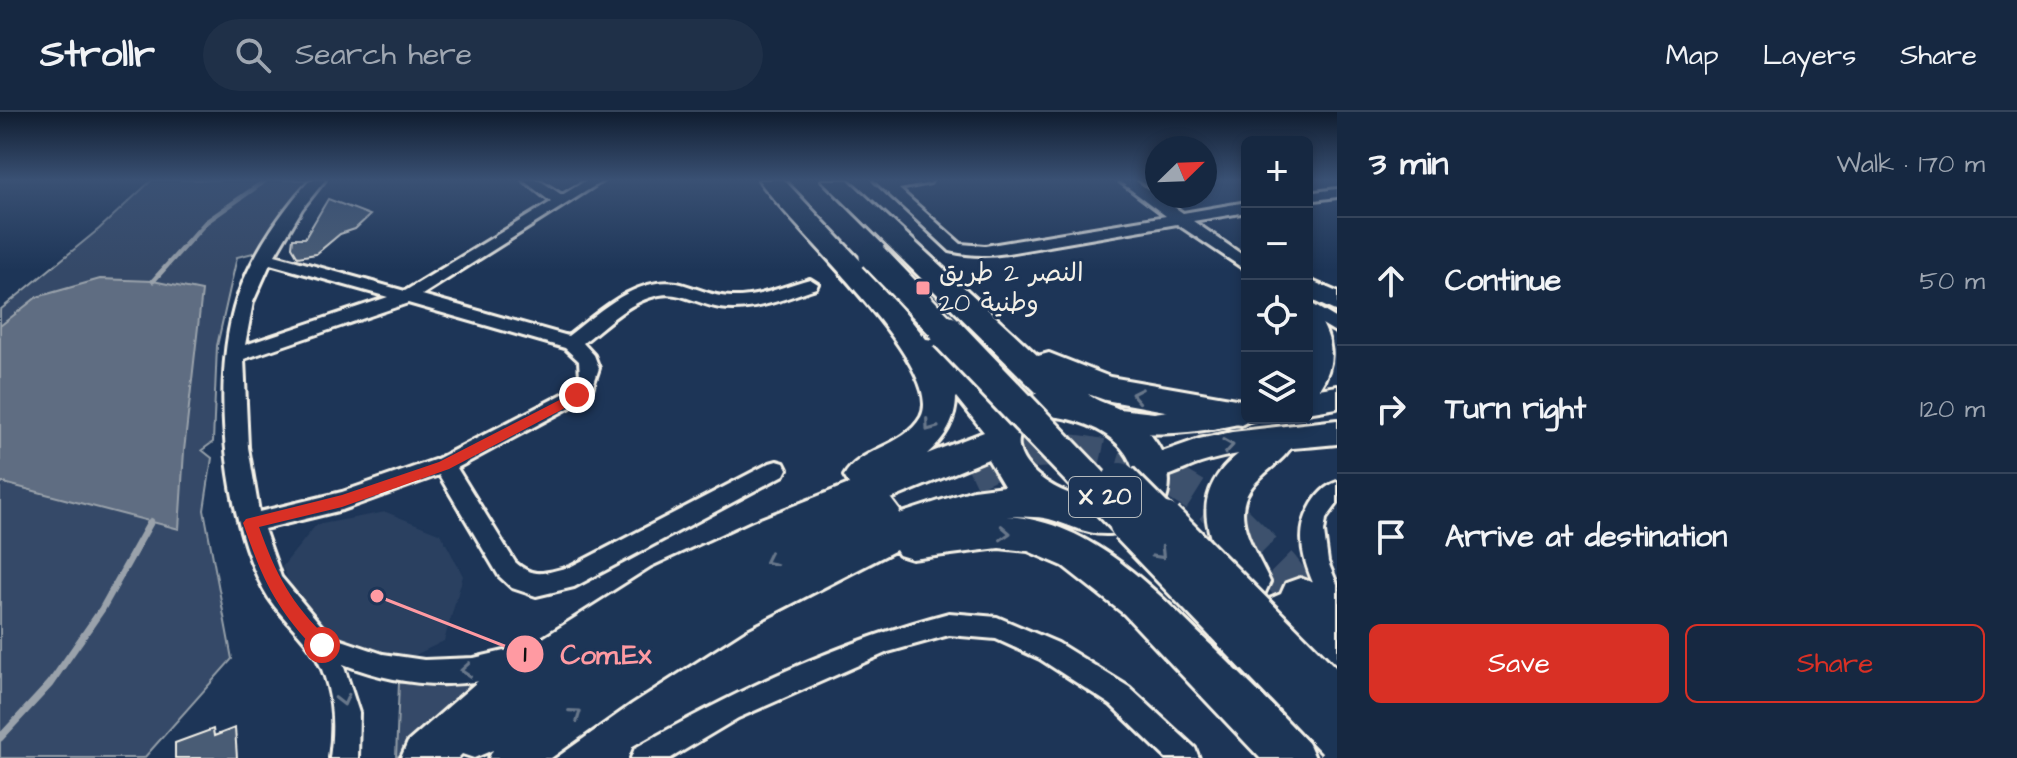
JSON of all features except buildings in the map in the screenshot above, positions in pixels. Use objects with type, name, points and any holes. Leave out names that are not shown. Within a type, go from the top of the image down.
[{"type":"highway","points":[[810,210],[872,258],[981,403],[1002,436],[1004,455],[1012,473],[1027,489],[1104,544],[1302,758]]},
{"type":"highway","name":"X 20","points":[[824,210],[1337,698]]},
{"type":"highway","name":"X 20","points":[[836,210],[872,258],[1337,739]]},
{"type":"highway","points":[[866,210],[1046,383],[1129,433],[1144,450],[1154,477],[1250,582],[1337,669]]},
{"type":"highway","points":[[766,533],[902,453],[919,441],[939,413],[941,398],[872,258]]},
{"type":"highway","points":[[975,312],[1038,356],[1081,380],[1126,393],[1241,411]]},
{"type":"highway","points":[[424,758],[500,690],[666,582],[766,533],[1002,436],[1010,418],[1033,406],[1064,403],[1098,414]]},
{"type":"highway","points":[[1250,582],[1231,543],[1224,514],[1228,489],[1278,441]]},
{"type":"highway","points":[[439,758],[628,637],[731,579],[970,473]]},
{"type":"highway","points":[[512,758],[615,687],[705,631],[900,530],[973,505],[1007,501],[1054,507],[1087,518],[1122,516],[1133,513],[1147,501],[1154,477]]},
{"type":"highway","points":[[794,583],[906,544],[968,533],[1005,532],[1045,541],[1081,556],[1133,597],[1292,758]]},
{"type":"highway","points":[[1318,601],[1337,646]]},
{"type":"main road","points":[[1313,291],[1337,305]]},
{"type":"main road","points":[[1313,329],[1321,356],[1313,377]]},
{"type":"main road","points":[[1313,401],[1337,397]]},
{"type":"main road","points":[[1098,414],[1154,424],[1241,411]]},
{"type":"main road","points":[[1154,477],[1199,451],[1232,444],[1332,434]]},
{"type":"street","points":[[295,210],[283,225],[253,282],[241,314],[235,355],[236,415],[251,523],[268,574],[294,616],[322,645],[345,699],[348,726],[344,758]]},
{"type":"street","points":[[235,355],[407,297],[546,210]]},
{"type":"street","points":[[913,210],[948,243],[969,250],[1008,248],[1226,210]]},
{"type":"street","points":[[1177,210],[1241,246]]},
{"type":"street","points":[[1181,210],[1241,261]]},
{"type":"street","points":[[251,523],[342,501],[444,465],[577,395],[586,383],[589,360],[571,343],[268,258]]},
{"type":"street","points":[[571,343],[619,306],[655,290],[679,289],[719,302],[741,303],[810,284]]},
{"type":"street","points":[[1313,311],[1337,327]]},
{"type":"street","points":[[444,465],[507,569],[520,581],[536,585],[574,577],[777,469]]},
{"type":"street","points":[[1318,601],[1319,574],[1311,547],[1312,522],[1327,498],[1337,491]]},
{"type":"street","points":[[322,645],[392,668],[441,672],[496,668],[535,654],[616,615]]},
{"type":"street","points":[[645,758],[729,709],[886,641],[949,624],[997,628],[1049,651],[1120,696],[1185,758]]},
{"type":"shaded area","points":[[119,210],[290,210],[261,251],[237,257],[217,346],[213,442],[202,450],[212,458],[204,510],[232,659],[144,758],[0,758],[0,310]]},
{"type":"shaded area","points":[[100,279],[153,281],[202,291],[184,451],[179,529],[0,482],[0,326],[37,297]]},
{"type":"shaded area","points":[[386,512],[441,534],[463,576],[444,641],[403,661],[350,644],[306,617],[282,567],[316,525]]},
{"type":"shaded area","points":[[495,679],[396,758],[399,683]]},
{"type":"waterway","points":[[153,281],[206,222],[223,210]]},
{"type":"waterway","points":[[0,738],[50,684],[102,609],[150,523]]},
{"type":"tunnel","points":[[970,473],[1016,454],[1045,450],[1074,451],[1133,465],[1162,477],[1189,491],[1235,525]]},
{"type":"tunnel","points":[[1235,525],[1279,569],[1300,596]]},
{"type":"place","name":"النصر 2 طريق وطنية 20","points":[[923,288]]},
{"type":"place","name":"Com.Ex","points":[[377,596]]},
{"type":"route","points":[[322,645],[294,616],[268,574],[251,523],[342,501],[444,465],[577,395]]}]
